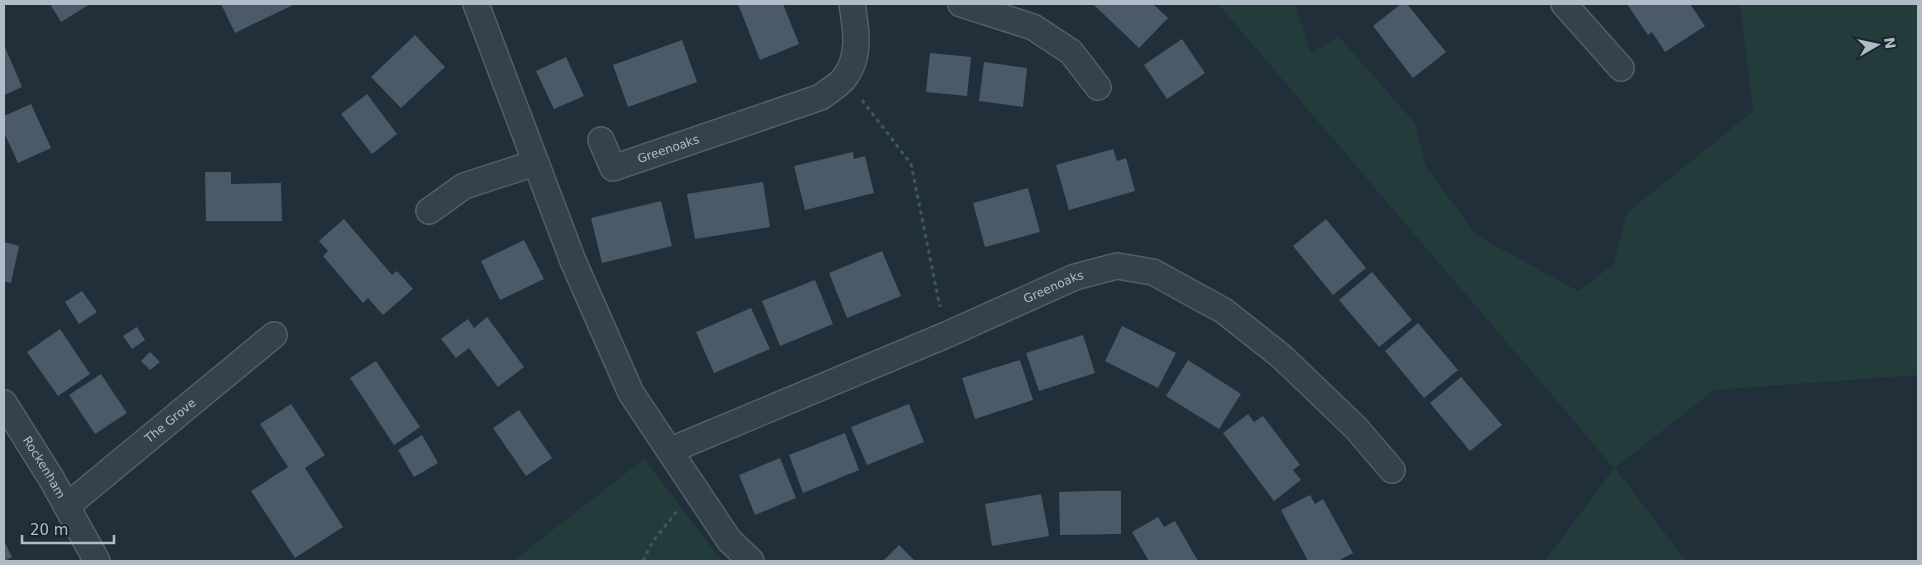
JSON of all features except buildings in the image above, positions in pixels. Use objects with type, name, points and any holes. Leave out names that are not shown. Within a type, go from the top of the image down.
[{"type":"street","points":[[476,4],[572,261],[632,393],[729,540],[751,561]]},
{"type":"street","name":"Greenoaks","points":[[601,140],[613,168],[821,98],[845,78],[856,55],[855,22],[852,4]]},
{"type":"street","points":[[961,4],[1033,27],[1071,52],[1098,87]]},
{"type":"street","points":[[1564,4],[1621,68]]},
{"type":"street","points":[[429,211],[464,186],[534,163]]},
{"type":"street","name":"Greenoaks","points":[[671,450],[946,335],[1075,277],[1117,266],[1152,272],[1224,311],[1281,356],[1356,428],[1392,470]]},
{"type":"street","name":"The Grove","points":[[67,506],[274,335]]},
{"type":"street","name":"Rockenham","points":[[4,403],[67,506],[97,561]]},
{"type":"path","points":[[845,78],[911,164],[946,335]]},
{"type":"path","points":[[643,561],[665,524],[677,511],[699,494]]},
{"type":"green space","points":[[1218,4],[1295,4],[1311,53],[1339,37],[1415,123],[1425,165],[1476,235],[1578,291],[1614,264],[1627,213],[1753,111],[1740,4],[1918,4],[1918,375],[1714,390],[1615,468],[1686,561],[1545,561],[1614,468]]},
{"type":"green space","points":[[644,459],[722,561],[513,561]]}]
